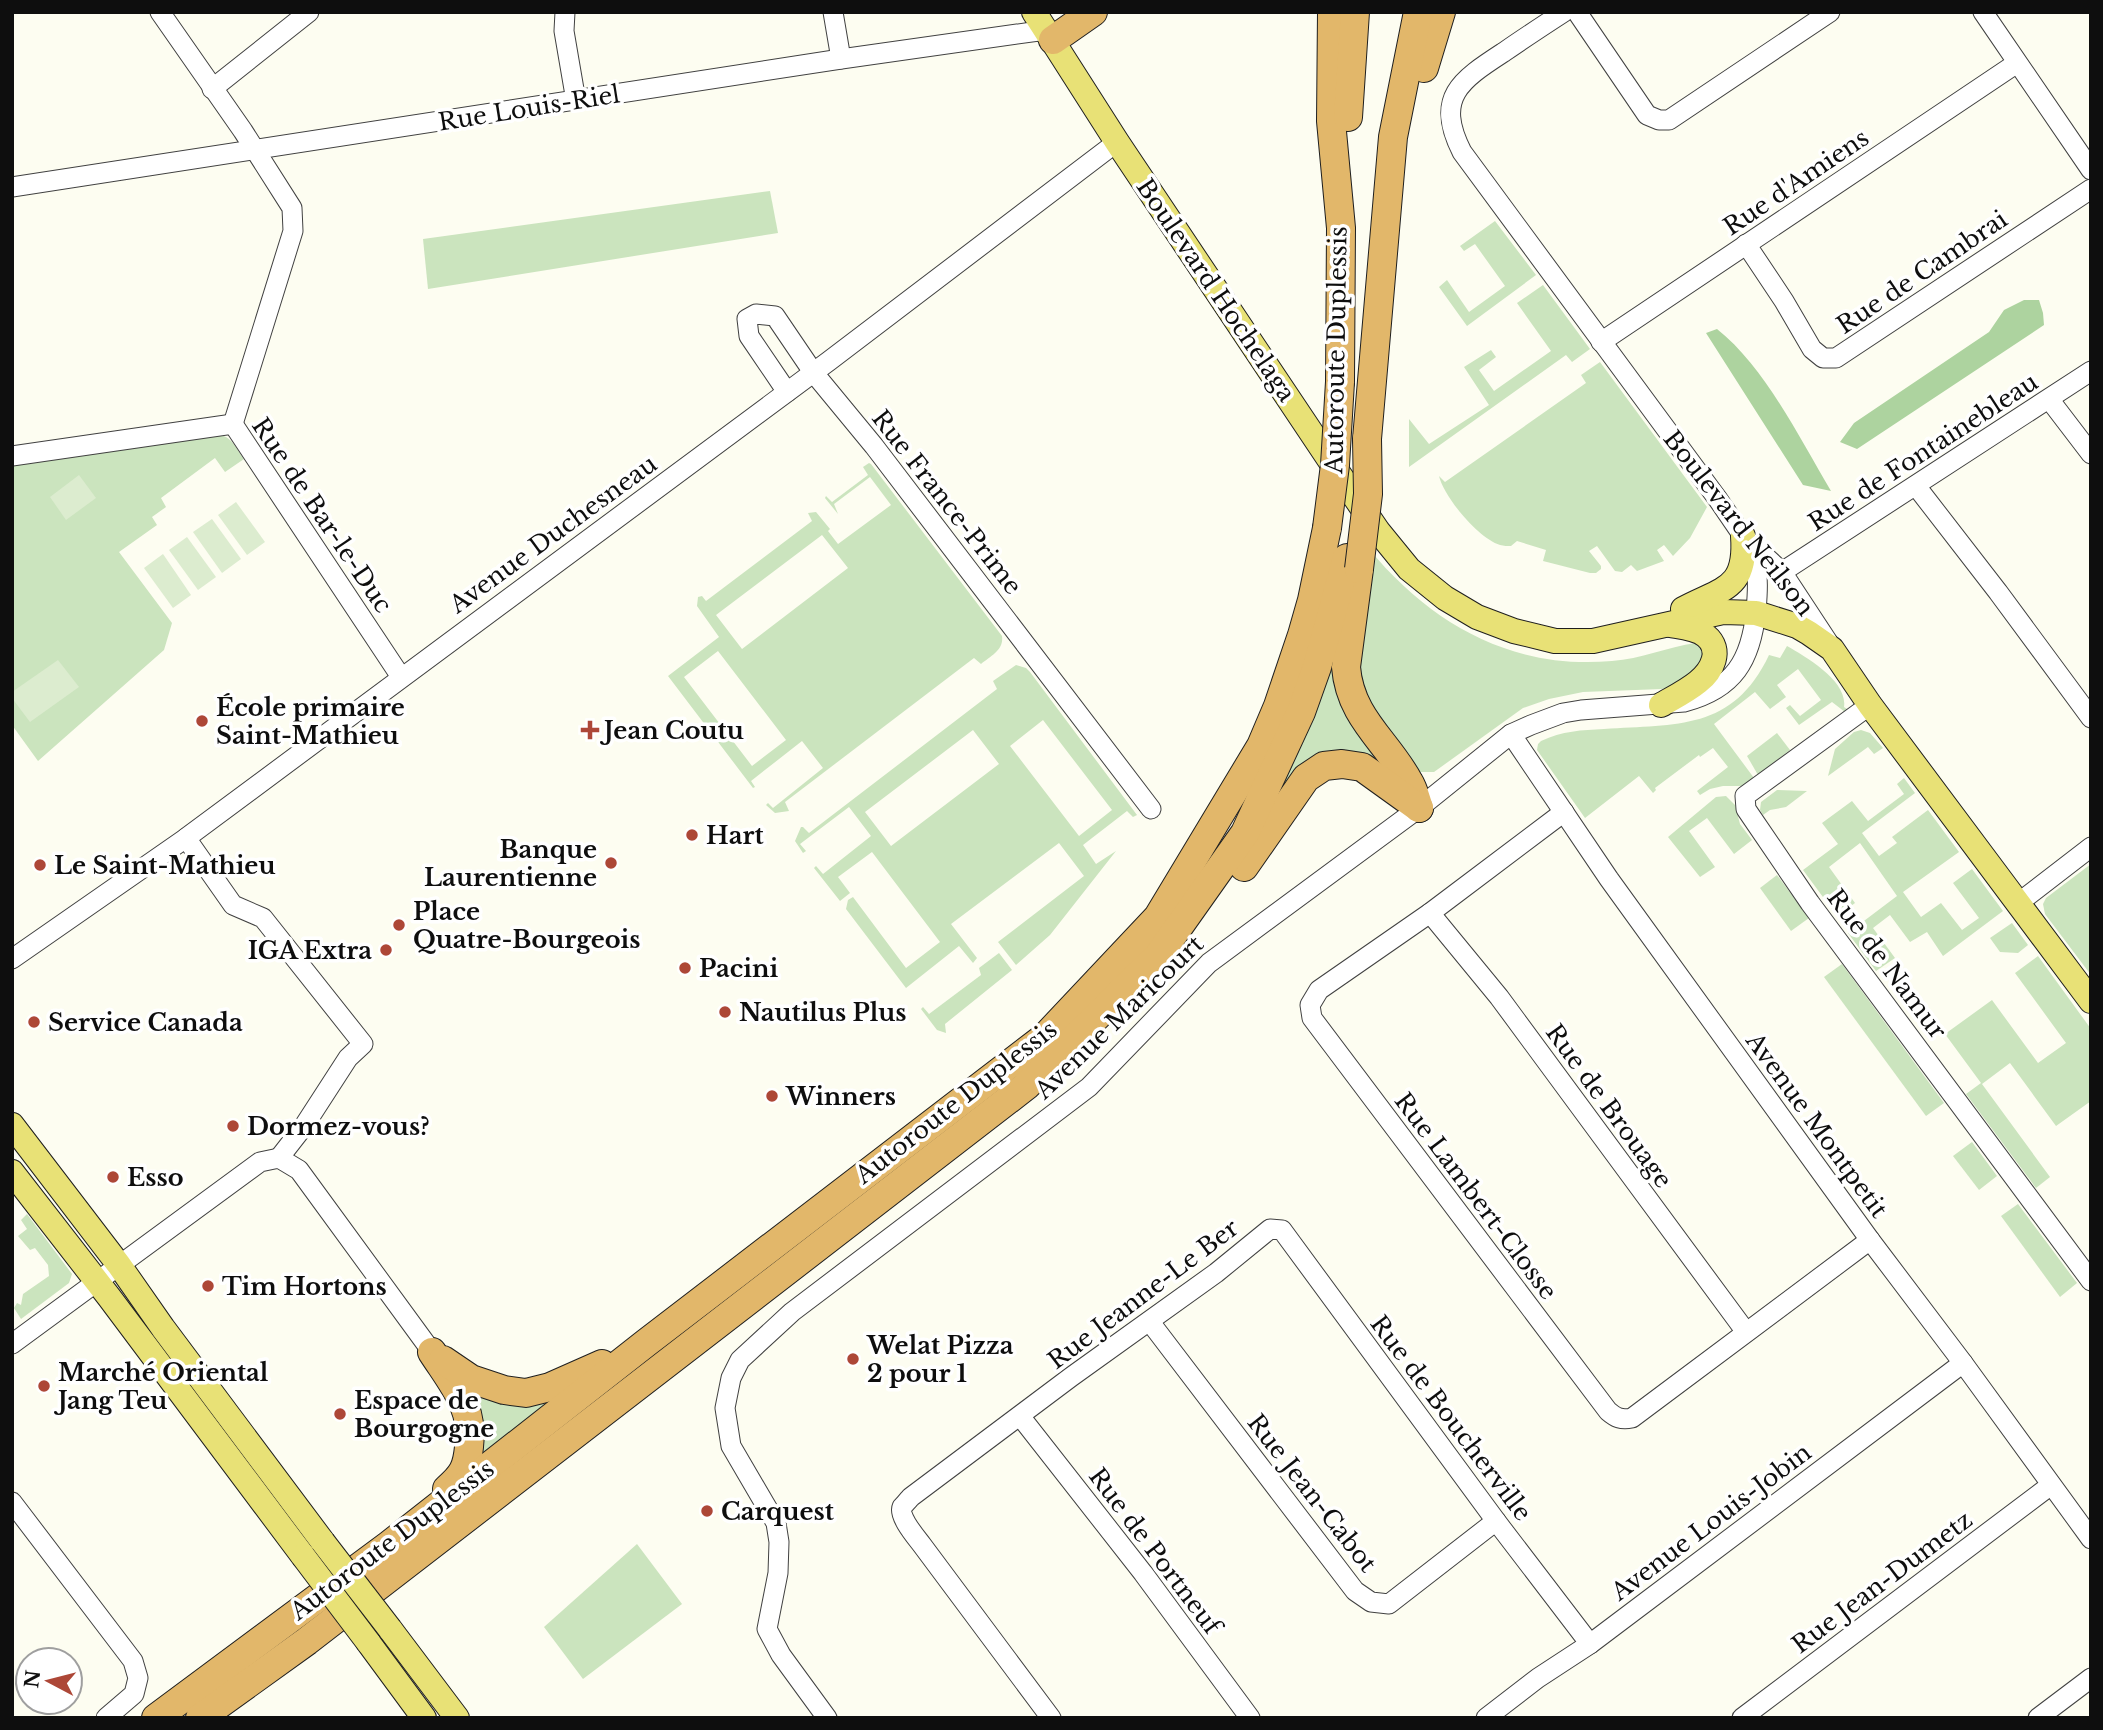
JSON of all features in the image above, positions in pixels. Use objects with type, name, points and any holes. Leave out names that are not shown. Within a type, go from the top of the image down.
[{"type":"highway","name":"Rue Louis-Riel","points":[[1044,28],[1093,12]]},
{"type":"highway","points":[[1341,229],[1355,12]]},
{"type":"highway","name":"Autoroute Duplessis","points":[[200,1718],[307,1641],[1026,1086],[1158,956],[1245,833],[1301,712],[1353,564],[1367,439],[1393,137],[1418,12]]},
{"type":"highway","points":[[1409,62],[1425,12]]},
{"type":"highway","points":[[1387,213],[1407,147],[1430,44],[1441,12]]},
{"type":"highway","name":"Autoroute Duplessis","points":[[156,1718],[389,1545],[646,1343],[1045,1037],[1158,917],[1261,746],[1302,635],[1327,528],[1335,466],[1340,382],[1341,229],[1331,121],[1327,16]]},
{"type":"highway","points":[[1353,564],[1347,683],[1351,697],[1363,717],[1410,783],[1419,808]]},
{"type":"highway","points":[[1026,1086],[1055,1068],[1158,971],[1239,873],[1306,778],[1324,766],[1342,764],[1362,767],[1419,808]]},
{"type":"highway","points":[[432,1352],[471,1379],[504,1390],[526,1393],[550,1387],[646,1343]]},
{"type":"highway","points":[[389,1545],[465,1470],[468,1457],[471,1432],[469,1415],[455,1387],[432,1352]]},
{"type":"highway","points":[[224,1718],[307,1641]]},
{"type":"main road","name":"Boulevard Hochelaga","points":[[1044,28],[1116,142],[1378,531],[1409,569],[1427,585],[1476,617],[1514,632],[1555,640],[1583,642],[1613,638],[1711,613],[1735,612],[1756,613],[1797,626],[1832,649]]},
{"type":"main road","points":[[1645,629],[1727,587],[1735,579],[1742,564],[1743,536]]},
{"type":"main road","points":[[1645,629],[1669,625],[1688,628],[1706,635],[1715,646],[1714,662],[1709,671],[1698,683],[1661,705]]},
{"type":"main road","name":"Boulevard Neilson","points":[[1832,649],[1870,705],[2091,1001]]},
{"type":"main road","points":[[12,1125],[119,1265],[223,1410],[313,1549],[368,1642],[424,1718]]},
{"type":"main road","points":[[12,1172],[96,1281],[313,1549],[390,1629],[457,1718]]},
{"type":"street","points":[[160,12],[243,131],[292,208],[293,231],[233,424]]},
{"type":"street","points":[[212,89],[309,12]]},
{"type":"street","points":[[565,12],[564,31],[576,101]]},
{"type":"street","points":[[833,12],[841,59]]},
{"type":"street","name":"Boulevard Neilson","points":[[1564,12],[1468,77],[1460,86],[1451,107],[1451,126],[1462,152],[1743,536],[1782,572],[1832,649]]},
{"type":"street","points":[[1577,12],[1647,115],[1659,120],[1669,120],[1830,12]]},
{"type":"street","points":[[1983,12],[2091,170]]},
{"type":"street","name":"Rue Louis-Riel","points":[[12,187],[1044,28]]},
{"type":"street","name":"Rue d'Amiens","points":[[1601,342],[2017,63]]},
{"type":"street","name":"Avenue Duchesneau","points":[[12,959],[186,838],[787,392],[1116,142]]},
{"type":"street","name":"Rue de Cambrai","points":[[1746,244],[1812,349],[1823,358],[1836,358],[2091,189]]},
{"type":"street","name":"Rue France-Prime","points":[[787,392],[749,336],[747,319],[756,314],[775,316],[813,372],[937,528],[1151,809]]},
{"type":"street","name":"Rue de Fontainebleau","points":[[1782,572],[2091,371]]},
{"type":"street","points":[[2049,399],[2091,454]]},
{"type":"street","name":"Rue de Bar-le-Duc","points":[[12,456],[233,424],[401,677]]},
{"type":"street","points":[[1916,486],[2091,718]]},
{"type":"street","name":"Avenue Maricourt","points":[[827,1718],[781,1655],[767,1629],[778,1573],[779,1542],[776,1523],[731,1446],[725,1408],[731,1378],[740,1360],[792,1312],[1089,1087],[1209,963],[1419,808],[1511,734],[1563,713],[1661,705],[1700,698],[1725,683],[1745,657],[1751,642],[1756,613],[1757,567],[1743,536]]},
{"type":"street","name":"Rue de Namur","points":[[1870,705],[1745,796],[1746,809],[1810,903],[2091,1281]]},
{"type":"street","name":"Avenue Montpetit","points":[[1511,734],[1618,891],[1870,1240],[2091,1539]]},
{"type":"street","name":"Rue Lambert-Closse","points":[[1564,812],[1430,913],[1319,990],[1310,1005],[1312,1018],[1615,1417],[1623,1420],[1632,1418],[1870,1240]]},
{"type":"street","points":[[12,1344],[260,1162],[279,1158],[304,1126],[348,1058],[363,1044],[263,918],[233,905],[186,838]]},
{"type":"street","points":[[2017,904],[2091,847]]},
{"type":"street","name":"Rue de Brouage","points":[[1430,913],[1499,997],[1746,1332]]},
{"type":"street","points":[[279,1158],[299,1170],[432,1352]]},
{"type":"street","name":"Rue Jeanne-Le Ber","points":[[1051,1718],[904,1519],[902,1506],[1071,1377],[1216,1273],[1270,1229]]},
{"type":"street","name":"Rue de Boucherville","points":[[1270,1229],[1282,1230],[1590,1644]]},
{"type":"street","name":"Rue Jean-Cabot","points":[[1150,1322],[1355,1591],[1371,1602],[1389,1604],[1496,1521]]},
{"type":"street","name":"Avenue Louis-Jobin","points":[[1486,1718],[1538,1678],[1590,1644],[1963,1363]]},
{"type":"street","name":"Rue de Portneuf","points":[[1020,1416],[1143,1573],[1242,1715]]},
{"type":"street","name":"Rue Jean-Dumetz","points":[[1742,1718],[2051,1485]]},
{"type":"street","points":[[12,1502],[133,1661],[138,1678],[134,1694],[106,1718]]},
{"type":"street","points":[[2038,1718],[2091,1678]]},
{"type":"green space","points":[[770,191],[778,233],[428,289],[423,239]]},
{"type":"green space","points":[[1495,221],[1536,275],[1467,326],[1439,287],[1447,280],[1469,312],[1505,286],[1475,244],[1464,251],[1460,246]]},
{"type":"green space","points":[[1543,285],[1590,349],[1572,362],[1566,355],[1409,467],[1409,419],[1429,444],[1489,405],[1464,367],[1491,350],[1496,357],[1479,370],[1494,391],[1551,351],[1517,303]]},
{"type":"green space","points":[[2024,300],[2039,300],[2044,325],[1857,449],[1840,442],[1854,423],[1989,332],[2004,310]]},
{"type":"green space","points":[[1717,329],[1751,363],[1766,383],[1831,491],[1803,485],[1706,333]]},
{"type":"green space","points":[[1600,362],[1707,507],[1690,538],[1673,556],[1664,545],[1657,550],[1664,561],[1637,571],[1631,565],[1622,572],[1615,571],[1597,546],[1589,551],[1601,569],[1590,573],[1543,561],[1546,550],[1517,541],[1510,546],[1491,541],[1463,516],[1439,476],[1445,482],[1586,383],[1581,375]]},
{"type":"green space","points":[[217,435],[230,440],[244,459],[225,472],[215,458],[161,498],[166,507],[152,517],[157,525],[119,552],[172,623],[164,650],[38,761],[12,725],[12,466],[102,450]]},
{"type":"green space","points":[[871,464],[1002,636],[1001,645],[981,664],[974,658],[785,802],[789,811],[775,813],[766,805],[768,803],[773,808],[823,768],[802,741],[751,781],[755,787],[753,788],[668,676],[719,637],[697,606],[698,597],[702,596],[706,601],[812,521],[808,513],[816,512],[838,544],[891,505],[870,477],[834,504],[838,514],[825,498],[826,496],[832,502],[868,475],[863,467]],"holes":[[[822,535],[848,568],[742,649],[716,615]],[[718,651],[786,740],[752,766],[684,677]]]},
{"type":"green space","points":[[79,475],[96,498],[66,520],[50,497]]},
{"type":"green space","points":[[236,502],[265,542],[247,555],[218,515]]},
{"type":"green space","points":[[212,519],[241,559],[222,573],[193,532]]},
{"type":"green space","points":[[187,537],[216,577],[198,590],[169,550]]},
{"type":"green space","points":[[1369,549],[1393,576],[1447,620],[1508,649],[1541,658],[1575,662],[1612,661],[1696,643],[1699,644],[1707,664],[1675,687],[1583,692],[1523,708],[1434,772],[1416,772],[1357,697]]},
{"type":"green space","points":[[163,554],[191,595],[173,608],[144,568]]},
{"type":"green space","points":[[1787,646],[1833,679],[1847,709],[1845,712],[1832,702],[1799,725],[1786,708],[1790,705],[1800,716],[1821,700],[1798,669],[1777,685],[1786,697],[1770,709],[1755,692],[1714,724],[1754,778],[1744,786],[1723,786],[1700,795],[1697,791],[1728,767],[1713,748],[1700,757],[1699,755],[1655,788],[1653,793],[1639,776],[1585,818],[1537,750],[1541,741],[1564,733],[1656,726],[1700,719],[1738,698],[1755,680],[1769,655],[1780,658]]},
{"type":"green space","points":[[1332,654],[1341,658],[1402,783],[1363,757],[1257,826]]},
{"type":"green space","points":[[58,660],[79,687],[30,722],[12,698],[12,692]]},
{"type":"green space","points":[[1016,665],[1026,668],[1137,815],[1133,817],[1127,811],[1083,845],[1096,864],[1116,851],[1050,935],[1016,965],[998,942],[1084,876],[1059,843],[951,924],[977,958],[973,963],[959,946],[906,988],[846,909],[848,900],[853,897],[906,968],[940,942],[872,852],[838,877],[850,893],[840,901],[814,868],[816,866],[823,874],[871,836],[849,807],[800,844],[806,851],[803,853],[795,841],[801,827],[809,833],[997,689],[993,681]],"holes":[[[1043,720],[1112,810],[1079,836],[1010,746]],[[973,730],[999,764],[891,846],[865,812]]]},
{"type":"green space","points":[[1861,730],[1870,733],[1883,748],[1874,754],[1868,747],[1828,776],[1835,749],[1854,732]]},
{"type":"green space","points":[[1777,733],[1790,750],[1758,775],[1747,756]]},
{"type":"green space","points":[[1904,778],[1915,793],[1862,833],[1879,856],[1897,843],[1892,837],[1928,810],[1959,852],[1903,892],[1921,917],[1941,903],[1962,930],[1979,918],[1953,883],[1972,869],[2003,911],[1943,956],[1927,932],[1910,942],[1890,915],[1873,928],[1895,958],[1876,971],[1848,933],[1897,896],[1860,843],[1829,867],[1855,903],[1837,916],[1803,870],[1838,844],[1822,823],[1852,801],[1868,821],[1904,794],[1897,784]]},
{"type":"green space","points":[[1777,790],[1807,791],[1786,807],[1770,810],[1763,815],[1760,810],[1761,802]]},
{"type":"green space","points":[[1726,796],[1735,805],[1740,824],[1752,840],[1734,854],[1707,818],[1689,831],[1715,867],[1700,877],[1668,837],[1716,797]]},
{"type":"green space","points":[[2091,864],[2091,975],[2045,914],[2043,904],[2046,898]]},
{"type":"green space","points":[[1777,875],[1809,918],[1791,931],[1760,888]]},
{"type":"green space","points":[[2012,923],[2028,945],[2018,953],[2000,952],[1990,938]]},
{"type":"green space","points":[[999,953],[1012,970],[945,1024],[946,1033],[937,1030],[921,1009],[923,1007],[929,1014],[981,975],[979,968]]},
{"type":"green space","points":[[2038,956],[2091,1029],[2091,1101],[2056,1126],[2010,1063],[1982,1084],[2050,1177],[2036,1188],[1966,1094],[1981,1083],[1945,1034],[1992,1000],[2038,1063],[2066,1043],[2015,973]]},
{"type":"green space","points":[[1842,964],[1944,1103],[1926,1116],[1824,977]]},
{"type":"green space","points":[[1972,1142],[1997,1176],[1979,1190],[1953,1156]]},
{"type":"green space","points":[[2018,1204],[2077,1283],[2060,1297],[2001,1216]]},
{"type":"green space","points":[[27,1214],[72,1274],[69,1283],[21,1319],[14,1308],[17,1303],[21,1305],[23,1294],[49,1276],[48,1265],[35,1248],[30,1250],[18,1236],[27,1229],[21,1220]]},
{"type":"green space","points":[[470,1391],[560,1399],[481,1461]]},
{"type":"green space","points":[[637,1544],[682,1604],[583,1679],[544,1627]]},
{"type":"place","name":"École primaire Saint-Mathieu","points":[[202,721]]},
{"type":"place","name":"Jean Coutu","points":[[590,730]]},
{"type":"place","name":"Hart","points":[[692,835]]},
{"type":"place","name":"Banque Laurentienne","points":[[611,863]]},
{"type":"place","name":"Le Saint-Mathieu","points":[[40,865]]},
{"type":"place","name":"Place Quatre-Bourgeois","points":[[399,925]]},
{"type":"place","name":"IGA Extra","points":[[386,950]]},
{"type":"place","name":"Pacini","points":[[685,968]]},
{"type":"place","name":"Nautilus Plus","points":[[725,1012]]},
{"type":"place","name":"Service Canada","points":[[34,1022]]},
{"type":"place","name":"Winners","points":[[772,1096]]},
{"type":"place","name":"Dormez-vous?","points":[[233,1126]]},
{"type":"place","name":"Esso","points":[[113,1177]]},
{"type":"place","name":"Tim Hortons","points":[[208,1286]]},
{"type":"place","name":"Welat Pizza 2 pour 1","points":[[853,1359]]},
{"type":"place","name":"Marché Oriental Jang Teu","points":[[44,1386]]},
{"type":"place","name":"Espace de Bourgogne","points":[[340,1414]]},
{"type":"place","name":"Carquest","points":[[707,1511]]}]
